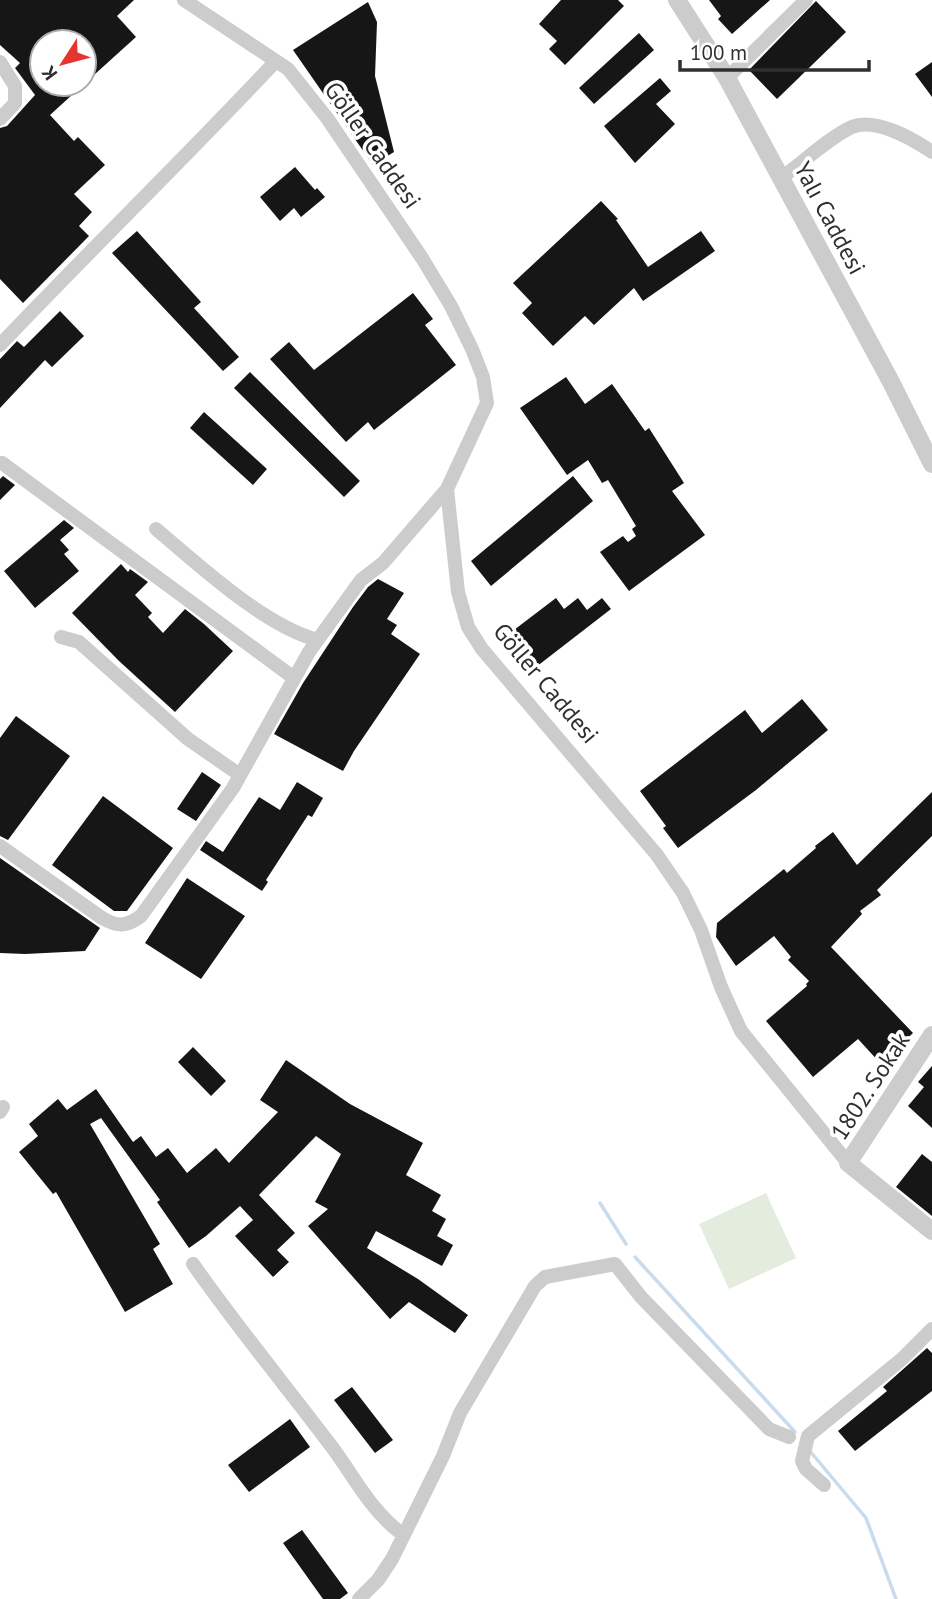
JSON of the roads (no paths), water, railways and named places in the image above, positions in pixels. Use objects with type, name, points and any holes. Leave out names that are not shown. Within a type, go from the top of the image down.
[{"type":"street","name":"Göller Caddesi","points":[[184,0],[288,69],[327,118],[422,258],[451,306],[483,377],[487,403],[447,489],[458,592],[468,627],[482,649],[657,855],[683,893],[701,930],[721,987],[741,1031],[848,1163],[932,1231]]},
{"type":"street","name":"Yalı Caddesi","points":[[677,0],[727,78],[891,382],[932,464]]},
{"type":"street","points":[[727,78],[806,0]]},
{"type":"street","points":[[0,345],[80,261],[194,149],[276,61]]},
{"type":"street","points":[[0,62],[15,86],[15,103],[0,119]]},
{"type":"street","points":[[781,178],[853,126],[869,125],[903,133],[932,152]]},
{"type":"street","points":[[2,463],[294,678]]},
{"type":"street","points":[[0,846],[116,926],[129,925],[141,916],[197,840],[240,775],[318,640],[361,580],[383,563],[447,489]]},
{"type":"street","points":[[156,529],[215,578],[275,621],[298,635],[318,640]]},
{"type":"street","points":[[61,637],[79,642],[188,739],[240,775]]},
{"type":"street","name":"1802. Sokak","points":[[848,1163],[932,1035]]},
{"type":"street","points":[[193,1264],[334,1449],[371,1505],[387,1523],[402,1534]]},
{"type":"street","points":[[359,1599],[378,1580],[392,1559],[402,1534],[443,1457],[460,1413],[535,1286],[545,1277],[615,1264],[641,1297],[769,1429],[789,1437]]},
{"type":"street","points":[[824,1485],[806,1469],[802,1461],[808,1436],[902,1359],[932,1329]]},
{"type":"waterway","points":[[600,1203],[626,1244]]},
{"type":"waterway","points":[[635,1257],[795,1432]]},
{"type":"waterway","points":[[809,1450],[866,1518],[896,1599]]}]
